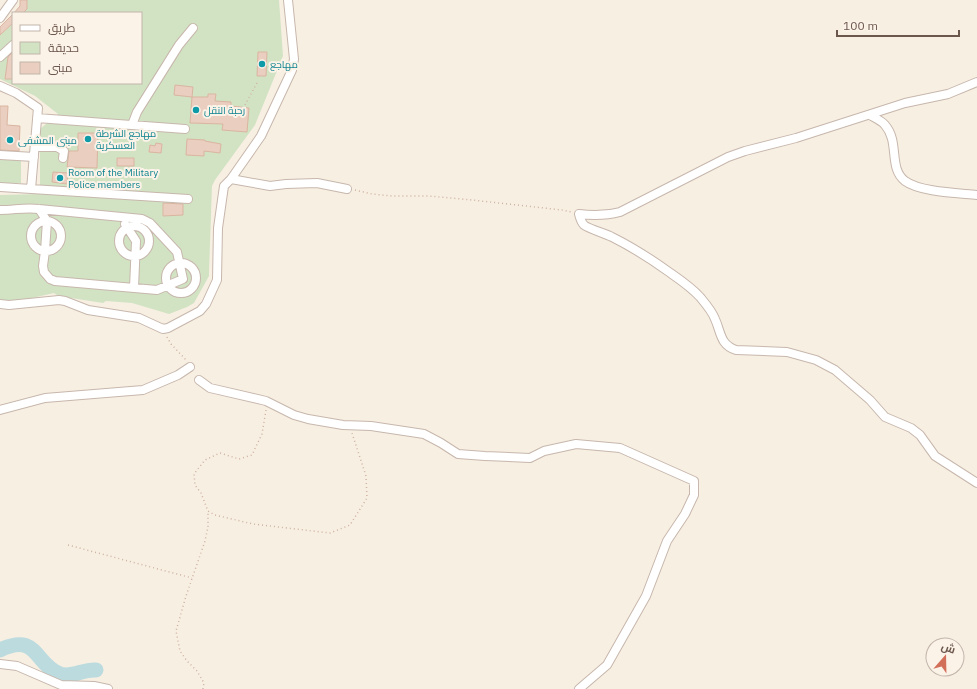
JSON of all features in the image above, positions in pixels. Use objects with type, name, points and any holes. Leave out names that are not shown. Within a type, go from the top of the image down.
[{"type":"street","points":[[0,18],[13,0]]},
{"type":"street","points":[[0,304],[9,305],[59,300],[88,310],[140,318],[163,329],[168,328],[200,311],[206,304],[217,280],[218,228],[224,186],[231,179],[261,136],[292,70],[294,59],[288,0]]},
{"type":"street","points":[[132,125],[137,112],[178,44],[193,28]]},
{"type":"street","points":[[0,57],[12,46]]},
{"type":"street","points":[[977,82],[948,94],[905,103],[870,115],[728,157],[620,212],[607,216],[579,214],[581,221],[588,228],[595,229],[626,244],[688,286],[699,296],[709,309],[715,319],[723,343],[729,348],[736,350],[787,352],[816,360],[835,370],[849,380],[885,417],[911,428],[920,435],[936,456],[977,483]]},
{"type":"street","points":[[0,86],[16,93],[38,108],[31,189]]},
{"type":"street","points":[[870,115],[884,123],[889,130],[895,146],[897,170],[905,182],[924,189],[977,195]]},
{"type":"street","points":[[37,118],[185,128]]},
{"type":"street","points":[[35,147],[57,147],[64,151],[63,158]]},
{"type":"street","points":[[0,155],[34,157]]},
{"type":"street","points":[[231,179],[270,186],[317,183],[347,189]]},
{"type":"street","points":[[0,187],[188,199]]},
{"type":"street","points":[[0,210],[27,207],[142,219],[150,223],[174,246],[177,252],[183,279],[157,290],[55,281],[50,279],[44,272],[43,266],[47,221],[40,209]]},
{"type":"street","points":[[118,217],[128,227],[136,241],[134,288]]},
{"type":"street","points":[[47,221],[54,223],[60,229],[62,237],[59,245],[53,250],[45,251],[38,249],[32,244],[30,236],[33,228],[39,222],[47,221]]},
{"type":"street","points":[[135,225],[142,228],[148,234],[150,242],[142,255],[136,256],[126,254],[120,248],[118,240],[121,233],[128,227],[135,225]]},
{"type":"street","points":[[180,263],[187,264],[194,269],[197,276],[196,284],[191,290],[183,294],[175,292],[168,285],[166,280],[167,272],[172,266],[180,263]]},
{"type":"street","points":[[0,410],[45,398],[143,390],[178,375],[190,367]]},
{"type":"street","points":[[199,380],[210,388],[268,402],[294,415],[308,419],[349,426],[371,426],[424,434],[458,454],[530,458],[544,451],[576,444],[620,448],[694,481],[694,495],[685,514],[666,542],[646,596],[607,666],[579,689]]},
{"type":"street","points":[[0,664],[17,666],[50,685],[85,686],[108,689]]},
{"type":"path","points":[[245,104],[258,80]]},
{"type":"path","points":[[347,189],[392,196],[429,196],[498,202],[562,210],[579,214]]},
{"type":"path","points":[[163,329],[171,344],[190,367]]},
{"type":"path","points":[[203,689],[204,683],[197,671],[180,651],[176,631],[205,541],[208,527],[208,511],[201,493],[195,485],[194,474],[205,460],[220,453],[239,459],[252,455],[262,434],[268,402]]},
{"type":"path","points":[[208,511],[215,515],[253,524],[330,533],[350,525],[367,498],[366,476],[349,426]]},
{"type":"path","points":[[68,545],[192,578]]},
{"type":"green space","points":[[27,0],[279,0],[283,56],[255,125],[212,186],[209,276],[194,303],[187,307],[169,314],[132,303],[106,301],[103,303],[58,296],[54,293],[6,304],[0,300],[0,195],[40,194],[40,129],[58,114],[35,96],[0,79],[0,35],[12,24],[12,84],[142,84],[142,12],[23,12]]},
{"type":"green space","points":[[0,159],[21,159],[21,183],[0,183]]},
{"type":"building","points":[[20,0],[27,0],[27,9],[24,12],[15,12],[20,6]]},
{"type":"building","points":[[12,15],[12,24],[0,35],[0,27]]},
{"type":"building","name":"مهاجع","points":[[258,52],[267,52],[266,76],[257,76]]},
{"type":"building","points":[[12,53],[12,79],[5,79],[8,57]]},
{"type":"building","name":"رحبة النقل","points":[[175,85],[193,87],[192,97],[174,95]]},
{"type":"building","points":[[208,94],[216,94],[215,101],[231,102],[231,106],[249,108],[247,132],[222,130],[223,124],[190,123],[192,97],[208,97]]},
{"type":"building","name":"مبنى المشفى","points":[[0,106],[8,106],[7,125],[20,126],[19,151],[0,150]]},
{"type":"building","points":[[78,133],[98,133],[97,168],[67,167],[69,151],[78,151]]},
{"type":"building","points":[[187,139],[205,140],[221,144],[220,153],[204,151],[204,156],[186,155]]},
{"type":"building","points":[[156,143],[162,144],[161,153],[149,152],[150,145],[155,146]]},
{"type":"building","name":"مهاجع الشرطة العسكرية","points":[[117,158],[134,158],[134,166],[117,166]]},
{"type":"building","name":"Room of the Military Police members","points":[[53,172],[68,173],[67,184],[52,182]]},
{"type":"building","points":[[163,203],[183,204],[183,215],[163,216]]},
{"type":"waterway","points":[[0,650],[12,645],[29,647],[45,664],[64,675],[96,670]]},
{"type":"place","name":"مهاجع","points":[[262,64]]},
{"type":"place","name":"رحبة النقل","points":[[196,110]]},
{"type":"place","name":"مهاجع الشرطة العسكرية","points":[[88,139]]},
{"type":"place","name":"مبنى المشفى","points":[[10,140]]},
{"type":"place","name":"Room of the Military Police members","points":[[60,178]]}]
